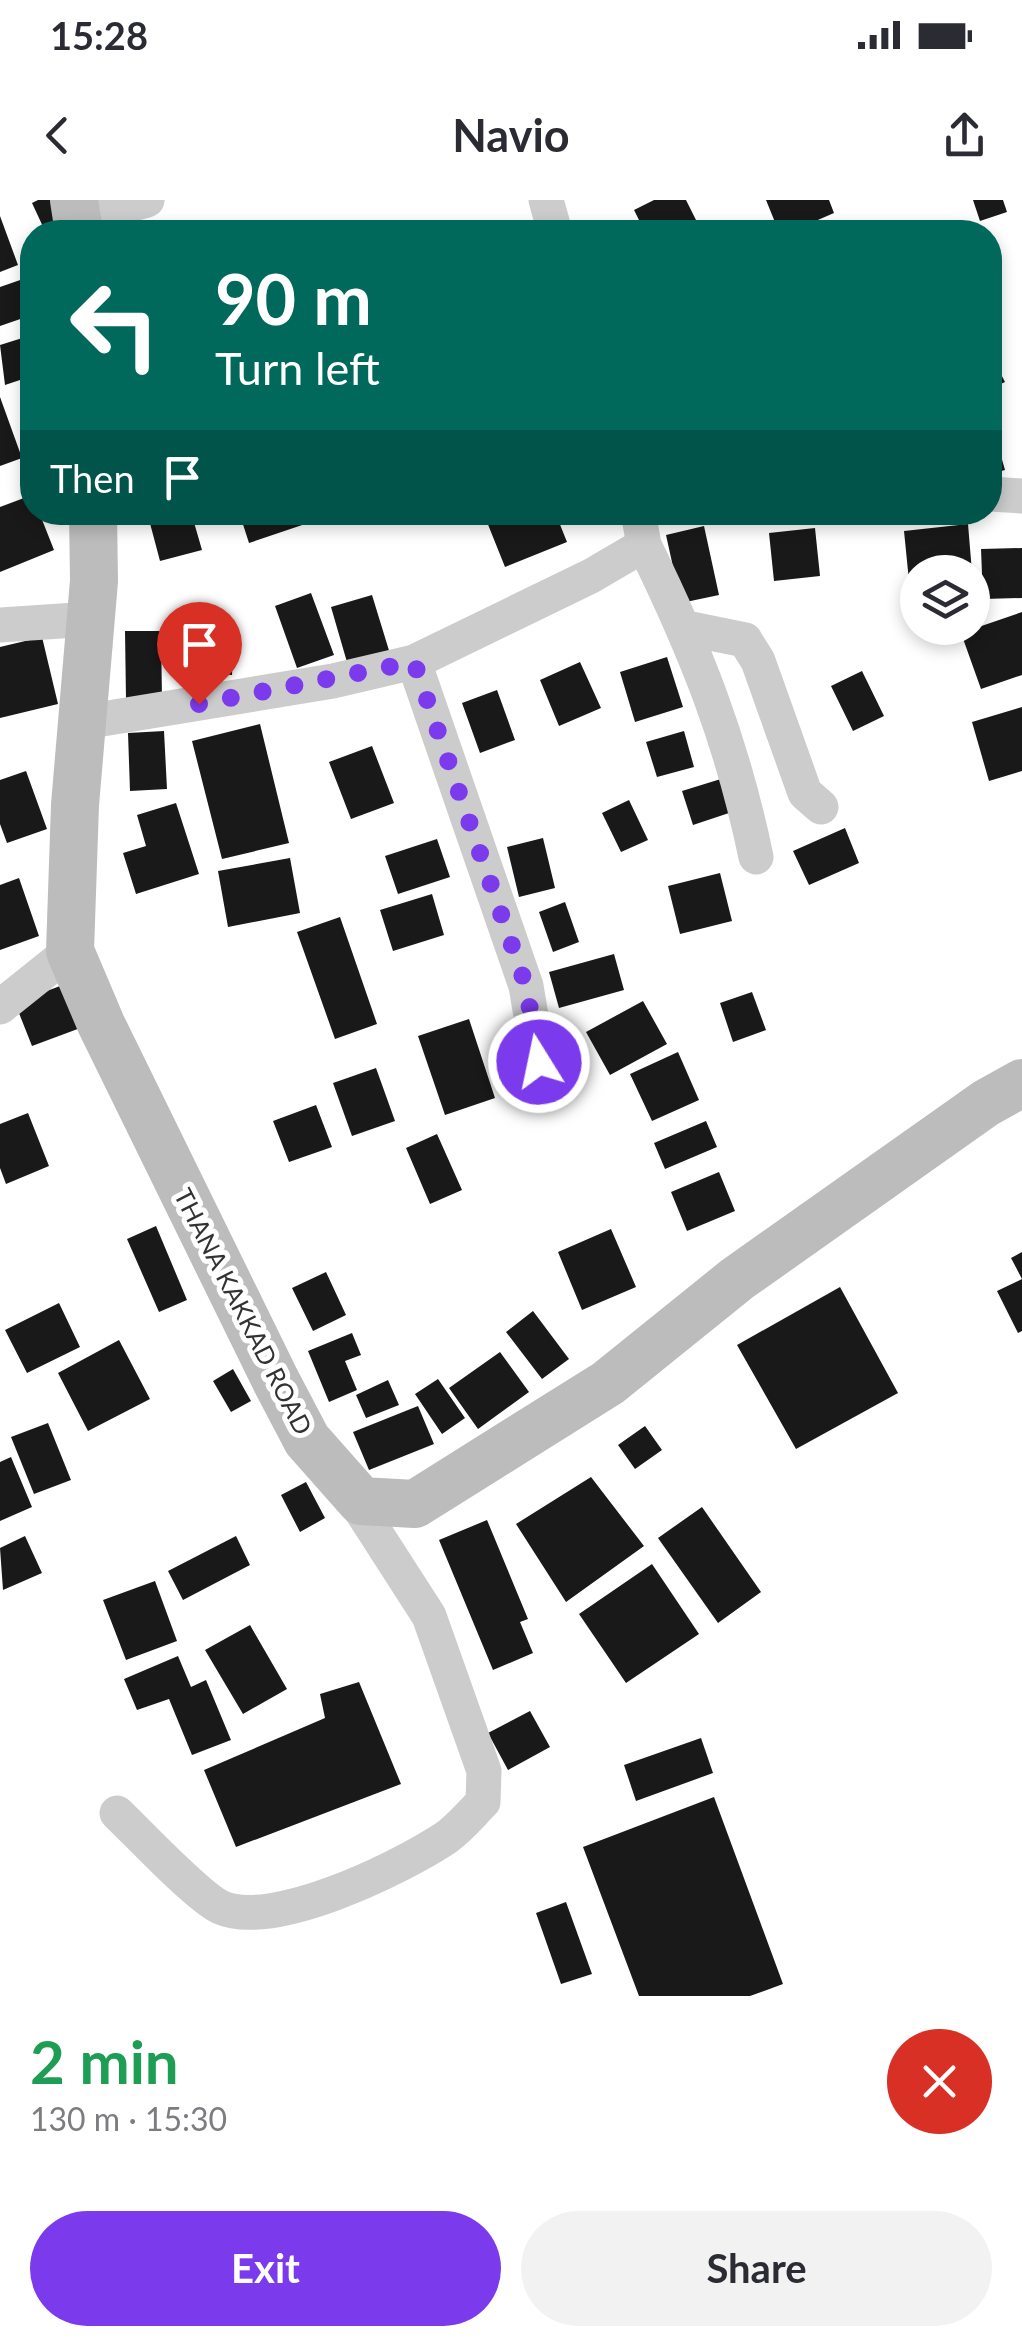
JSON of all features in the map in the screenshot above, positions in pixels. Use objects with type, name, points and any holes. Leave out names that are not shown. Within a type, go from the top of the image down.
[{"type":"main road","name":"THANA KAKKAD ROAD","points":[[93,525],[92,619],[75,805],[70,951],[101,1024],[307,1440],[360,1501],[415,1504],[608,1383],[738,1279],[986,1102],[1022,1084]]},
{"type":"street","points":[[77,217],[147,200]]},
{"type":"street","points":[[84,722],[314,684],[414,662],[590,576],[641,529],[686,628],[730,746],[756,856]]},
{"type":"street","points":[[0,625],[92,619]]},
{"type":"street","points":[[686,628],[714,637],[745,640],[758,660],[805,793],[821,807]]},
{"type":"street","points":[[414,662],[526,986],[539,1062]]},
{"type":"street","points":[[0,1007],[70,951]]},
{"type":"street","points":[[117,1813],[216,1906],[245,1915],[290,1906],[363,1880],[446,1838],[484,1802],[484,1772],[429,1616],[346,1486]]},
{"type":"building","points":[[58,200],[67,220],[40,220],[32,203]]},
{"type":"building","points":[[654,200],[686,200],[696,220],[639,220],[634,210]]},
{"type":"building","points":[[766,200],[829,200],[834,213],[818,220],[774,220]]},
{"type":"building","points":[[973,200],[1003,200],[1007,212],[980,220]]},
{"type":"building","points":[[0,216],[18,265],[0,272]]},
{"type":"building","points":[[20,280],[20,319],[0,326],[0,287]]},
{"type":"building","points":[[20,339],[20,380],[5,385],[0,345]]},
{"type":"building","points":[[0,397],[20,459],[0,466]]},
{"type":"building","points":[[20,500],[20,525],[44,525],[54,550],[0,572],[0,507]]},
{"type":"building","points":[[150,525],[195,525],[202,550],[160,561]]},
{"type":"building","points":[[243,525],[302,525],[249,543]]},
{"type":"building","points":[[488,525],[560,525],[567,542],[505,567]]},
{"type":"building","points":[[968,525],[971,555],[906,555],[904,531]]},
{"type":"building","points":[[704,526],[719,595],[681,603],[666,535]]},
{"type":"building","points":[[815,528],[820,576],[774,581],[769,533]]},
{"type":"building","points":[[1022,548],[1022,598],[990,599],[990,555],[981,555],[981,549]]},
{"type":"building","points":[[311,593],[334,655],[297,668],[275,606]]},
{"type":"building","points":[[372,595],[391,657],[349,669],[331,607]]},
{"type":"building","points":[[1022,612],[1022,675],[981,689],[965,645],[990,645],[990,623]]},
{"type":"building","points":[[207,629],[234,630],[232,675],[205,674]]},
{"type":"building","points":[[125,631],[161,631],[162,699],[126,700]]},
{"type":"building","points":[[42,637],[58,704],[0,718],[0,647]]},
{"type":"building","points":[[667,657],[683,707],[635,722],[620,672]]},
{"type":"building","points":[[580,662],[601,708],[559,726],[540,680]]},
{"type":"building","points":[[862,671],[884,716],[853,731],[831,686]]},
{"type":"building","points":[[497,690],[515,740],[480,753],[462,703]]},
{"type":"building","points":[[1022,707],[1022,771],[989,781],[972,722]]},
{"type":"building","points":[[260,724],[289,843],[222,859],[192,741]]},
{"type":"building","points":[[164,731],[167,789],[130,791],[128,733]]},
{"type":"building","points":[[684,731],[694,767],[657,777],[646,742]]},
{"type":"building","points":[[372,746],[394,803],[351,819],[329,762]]},
{"type":"building","points":[[26,771],[47,829],[7,843],[0,824],[0,780]]},
{"type":"building","points":[[724,778],[735,811],[693,825],[682,791]]},
{"type":"building","points":[[629,800],[648,840],[621,852],[602,813]]},
{"type":"building","points":[[176,803],[199,874],[136,894],[123,853],[146,846],[137,815]]},
{"type":"building","points":[[845,828],[859,863],[809,885],[793,851]]},
{"type":"building","points":[[543,838],[555,888],[519,897],[507,847]]},
{"type":"building","points":[[437,839],[450,877],[398,894],[385,856]]},
{"type":"building","points":[[290,858],[300,913],[228,927],[218,871]]},
{"type":"building","points":[[720,873],[732,921],[680,934],[668,886]]},
{"type":"building","points":[[19,878],[39,936],[0,950],[0,885]]},
{"type":"building","points":[[432,894],[444,935],[393,951],[380,910]]},
{"type":"building","points":[[565,902],[579,942],[553,952],[539,912]]},
{"type":"building","points":[[340,917],[377,1024],[335,1039],[297,932]]},
{"type":"building","points":[[614,954],[624,990],[559,1008],[549,972]]},
{"type":"building","points":[[68,983],[83,1027],[32,1046],[15,1003]]},
{"type":"building","points":[[752,992],[766,1030],[733,1042],[720,1003]]},
{"type":"building","points":[[643,1001],[667,1044],[610,1075],[586,1032]]},
{"type":"building","points":[[469,1019],[495,1098],[445,1115],[418,1036]]},
{"type":"building","points":[[678,1052],[699,1100],[652,1121],[630,1074]]},
{"type":"building","points":[[376,1068],[395,1121],[352,1136],[333,1083]]},
{"type":"building","points":[[316,1105],[332,1147],[289,1162],[273,1121]]},
{"type":"building","points":[[28,1113],[49,1166],[6,1184],[0,1168],[0,1124]]},
{"type":"building","points":[[706,1121],[717,1147],[665,1169],[654,1143]]},
{"type":"building","points":[[437,1134],[462,1190],[430,1204],[406,1148]]},
{"type":"building","points":[[719,1172],[735,1211],[687,1231],[671,1192]]},
{"type":"building","points":[[156,1226],[187,1300],[159,1312],[127,1239]]},
{"type":"building","points":[[611,1229],[636,1287],[582,1310],[558,1252]]},
{"type":"building","points":[[1022,1252],[1022,1279],[1011,1258]]},
{"type":"building","points":[[326,1272],[346,1315],[313,1331],[292,1288]]},
{"type":"building","points":[[1022,1279],[1022,1331],[1018,1333],[997,1291]]},
{"type":"building","points":[[840,1287],[898,1393],[796,1449],[737,1345]]},
{"type":"building","points":[[59,1303],[80,1347],[27,1373],[5,1330]]},
{"type":"building","points":[[533,1311],[569,1359],[542,1379],[506,1332]]},
{"type":"building","points":[[352,1333],[361,1355],[345,1361],[357,1390],[329,1402],[308,1351]]},
{"type":"building","points":[[119,1340],[150,1399],[88,1431],[58,1373]]},
{"type":"building","points":[[500,1352],[529,1392],[478,1429],[449,1388]]},
{"type":"building","points":[[233,1369],[251,1401],[231,1412],[213,1381]]},
{"type":"building","points":[[438,1379],[465,1418],[442,1434],[415,1394]]},
{"type":"building","points":[[388,1380],[399,1405],[366,1418],[356,1395]]},
{"type":"building","points":[[418,1406],[434,1444],[369,1470],[353,1432]]},
{"type":"building","points":[[48,1423],[71,1480],[34,1494],[11,1437]]},
{"type":"building","points":[[645,1426],[662,1450],[635,1469],[618,1445]]},
{"type":"building","points":[[11,1457],[32,1507],[0,1521],[0,1462]]},
{"type":"building","points":[[591,1477],[644,1546],[566,1602],[516,1524]]},
{"type":"building","points":[[306,1482],[325,1518],[300,1532],[281,1495]]},
{"type":"building","points":[[702,1507],[761,1592],[718,1623],[658,1538]]},
{"type":"building","points":[[487,1520],[528,1619],[520,1622],[533,1653],[493,1670],[439,1540]]},
{"type":"building","points":[[25,1536],[42,1573],[3,1590],[0,1548]]},
{"type":"building","points":[[236,1536],[250,1565],[183,1600],[168,1571]]},
{"type":"building","points":[[652,1564],[699,1634],[626,1683],[579,1614]]},
{"type":"building","points":[[155,1581],[177,1641],[126,1660],[103,1600]]},
{"type":"building","points":[[250,1625],[287,1689],[243,1714],[205,1650]]},
{"type":"building","points":[[178,1656],[191,1687],[206,1680],[231,1740],[192,1755],[169,1699],[137,1710],[124,1679]]},
{"type":"building","points":[[359,1682],[401,1784],[236,1847],[204,1770],[325,1718],[320,1694]]},
{"type":"building","points":[[530,1711],[550,1747],[508,1770],[488,1733]]},
{"type":"building","points":[[701,1738],[713,1773],[636,1801],[624,1765]]},
{"type":"building","points":[[714,1797],[783,1984],[750,1996],[639,1996],[583,1847]]},
{"type":"building","points":[[566,1902],[592,1974],[561,1984],[536,1913]]},
{"type":"route","points":[[199,704],[414,662],[526,986],[539,1062]]}]
